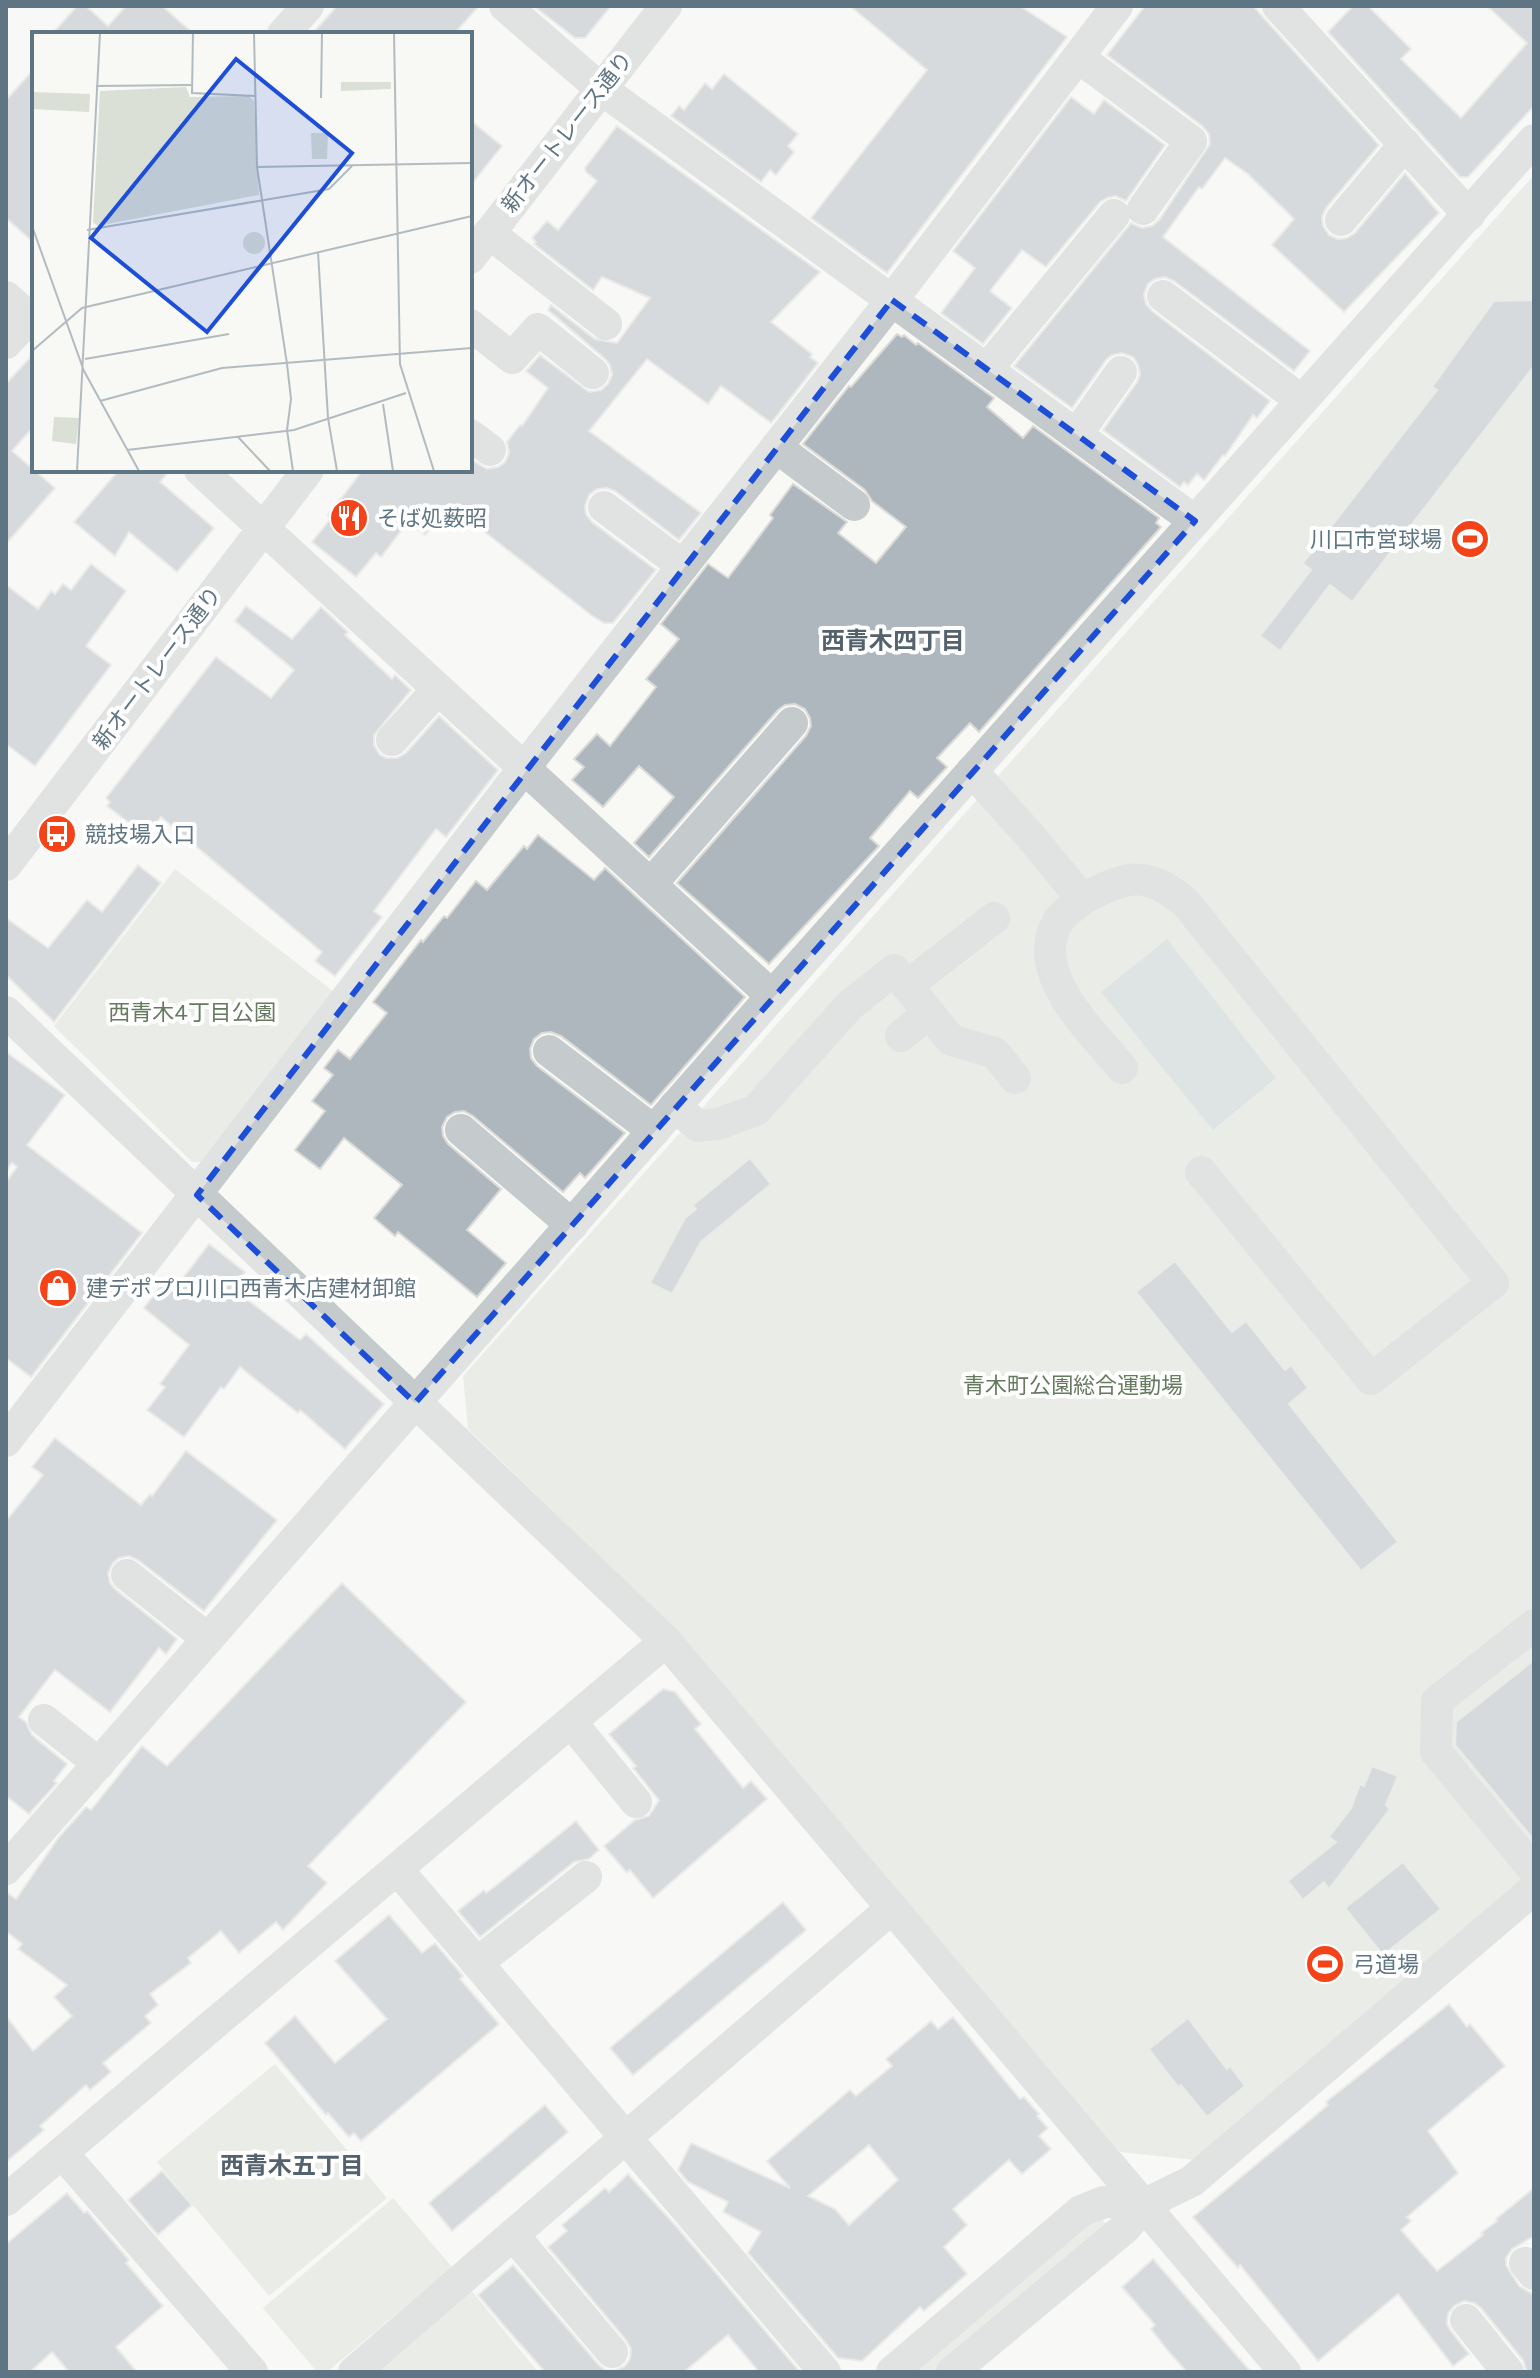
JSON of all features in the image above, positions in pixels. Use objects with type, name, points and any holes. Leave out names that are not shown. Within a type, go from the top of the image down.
[{"type":"street","points":[[285,32],[308,6]]},
{"type":"street","points":[[505,6],[600,88],[1195,521]]},
{"type":"street","name":"新オートレース通り","points":[[480,245],[666,6]]},
{"type":"street","points":[[9,1430],[197,1195],[524,768],[892,300],[1117,6]]},
{"type":"street","points":[[1278,6],[1469,215]]},
{"type":"street","points":[[987,369],[1191,141],[1078,57]]},
{"type":"street","points":[[6,1869],[772,996],[1534,140]]},
{"type":"street","points":[[1341,220],[1405,144]]},
{"type":"street","points":[[480,245],[606,324]]},
{"type":"street","points":[[1163,296],[1302,401]]},
{"type":"street","points":[[6,343],[26,312]]},
{"type":"street","points":[[472,327],[512,358],[538,329],[593,373]]},
{"type":"street","points":[[1077,434],[1121,372]]},
{"type":"street","points":[[776,447],[854,505]]},
{"type":"street","points":[[202,472],[772,996]]},
{"type":"street","name":"新オートレース通り","points":[[6,865],[306,472]]},
{"type":"street","points":[[604,507],[683,566]]},
{"type":"street","points":[[392,740],[438,689]]},
{"type":"street","points":[[651,884],[792,723]]},
{"type":"street","points":[[972,771],[1082,899]]},
{"type":"street","points":[[1122,1068],[1062,995],[1051,965],[1050,944],[1060,919],[1082,899],[1125,879],[1165,885],[1185,902],[1493,1283],[1371,1379],[1201,1172]]},
{"type":"street","points":[[907,986],[994,918]]},
{"type":"street","points":[[675,1106],[698,1126],[718,1124],[756,1110],[861,997],[894,970],[951,1040],[995,1053],[1015,1078]]},
{"type":"street","points":[[6,1012],[666,1641],[1285,2372]]},
{"type":"street","points":[[901,1036],[929,1013]]},
{"type":"street","points":[[549,1051],[654,1131]]},
{"type":"street","points":[[461,1130],[572,1225]]},
{"type":"street","points":[[127,1575],[208,1639]]},
{"type":"street","points":[[1534,1625],[1437,1701],[1436,1752],[1534,1870]]},
{"type":"street","points":[[6,2200],[666,1641]]},
{"type":"street","points":[[44,1720],[99,1764]]},
{"type":"street","points":[[571,1722],[636,1802]]},
{"type":"street","points":[[397,1869],[825,2372]]},
{"type":"street","points":[[477,1963],[586,1877]]},
{"type":"street","points":[[952,2372],[1125,2228],[1145,2204],[1192,2181],[1534,1889]]},
{"type":"street","points":[[354,2372],[892,1908]]},
{"type":"street","points":[[63,2154],[252,2372]]},
{"type":"street","points":[[892,2372],[1081,2211],[1104,2202],[1145,2204]]},
{"type":"street","points":[[513,2235],[612,2352]]},
{"type":"street","points":[[1466,2320],[1508,2372]]},
{"type":"highlighted area","points":[[892,300],[1195,521],[415,1403],[197,1195]]},
{"type":"green space","name":"青木町公園総合運動場","points":[[1534,175],[1534,1874],[1195,2160],[1120,2152],[671,1625],[468,1429],[463,1376]]},
{"type":"green space","name":"西青木4丁目公園","points":[[175,869],[333,991],[209,1162],[192,1162],[54,1026]]},
{"type":"green space","points":[[275,2064],[387,2198],[269,2296],[157,2162]]},
{"type":"green space","points":[[393,2198],[452,2267],[327,2372],[317,2372],[263,2308]]},
{"type":"green space","points":[[1093,2217],[1102,2219],[1106,2224],[939,2372],[912,2372]]},
{"type":"green space","points":[[471,2290],[538,2372],[373,2372]]},
{"type":"shaded area","points":[[1167,939],[1276,1078],[1213,1130],[1101,992]]},
{"type":"building","points":[[77,6],[86,6],[108,26],[126,6],[162,6],[192,32],[54,32]]},
{"type":"building","points":[[337,6],[479,6],[456,32],[314,32]]},
{"type":"building","points":[[534,6],[611,6],[585,38],[575,38]]},
{"type":"building","points":[[850,6],[1020,6],[1067,37],[887,273],[811,218],[927,70]]},
{"type":"building","points":[[1145,6],[1253,6],[1379,145],[1326,208],[1322,217],[1323,226],[1329,235],[1338,239],[1355,233],[1405,173],[1439,213],[1344,312],[1272,245],[1294,219],[1248,174],[1225,158],[1202,189],[1199,187],[1163,237],[1310,351],[1294,371],[1174,281],[1165,277],[1148,284],[1144,294],[1146,304],[1152,311],[1270,401],[1257,418],[1253,415],[1204,480],[1197,474],[1188,485],[1184,482],[1180,487],[1103,430],[1140,375],[1133,357],[1122,353],[1106,360],[1072,408],[1014,366],[1131,223],[1142,228],[1152,226],[1159,220],[1210,144],[1209,134],[1202,126],[1107,55]]},
{"type":"building","points":[[1353,6],[1368,6],[1411,49],[1401,59],[1461,118],[1527,43],[1487,6],[1534,6],[1534,106],[1468,177],[1460,177],[1328,32]]},
{"type":"building","points":[[32,71],[32,241],[6,218],[6,100]]},
{"type":"building","points":[[724,74],[798,134],[788,146],[794,152],[776,175],[770,170],[761,182],[671,116],[679,106],[684,110],[705,83],[712,89]]},
{"type":"building","points":[[1071,97],[1094,114],[1104,100],[1165,145],[1126,201],[1116,196],[1100,202],[1046,267],[1022,250],[990,291],[1012,308],[983,344],[941,313],[975,268],[953,251]]},
{"type":"building","points":[[472,122],[502,146],[472,184]]},
{"type":"building","points":[[617,126],[820,272],[771,322],[812,354],[810,357],[818,363],[771,423],[721,386],[708,404],[647,359],[589,431],[701,513],[679,540],[615,491],[597,489],[589,495],[585,506],[592,522],[656,570],[613,623],[604,623],[591,615],[449,504],[425,535],[408,522],[381,557],[376,553],[356,577],[312,542],[331,518],[328,515],[361,472],[472,472],[472,460],[487,469],[498,467],[505,462],[509,453],[507,442],[548,388],[526,371],[540,355],[589,392],[601,390],[608,384],[612,375],[610,365],[548,310],[551,305],[595,339],[617,343],[650,298],[602,277],[593,290],[534,244],[536,242],[532,238],[547,221],[558,230],[597,181],[585,168]]},
{"type":"building","points":[[1534,300],[1534,366],[1352,602],[1330,585],[1280,651],[1260,636],[1311,570],[1303,563],[1437,390],[1432,387],[1494,301]]},
{"type":"building","points":[[897,334],[904,335],[916,345],[918,343],[994,398],[987,407],[1023,438],[1033,426],[1159,518],[1156,523],[1161,527],[979,732],[970,723],[937,758],[947,767],[918,798],[910,791],[870,838],[879,846],[769,964],[677,883],[806,736],[811,726],[805,709],[795,704],[778,710],[649,857],[634,843],[674,797],[639,766],[603,807],[572,780],[584,767],[574,759],[597,734],[610,746],[656,687],[646,679],[679,639],[661,624],[708,564],[728,578],[773,518],[770,515],[793,484],[847,522],[838,533],[876,563],[906,527],[872,501],[865,490],[803,444],[849,386]]},
{"type":"building","points":[[32,355],[32,428],[12,451],[32,468],[32,472],[36,472],[55,488],[6,544],[6,384]]},
{"type":"building","points":[[117,472],[168,472],[160,482],[214,528],[177,572],[129,532],[115,556],[74,522]]},
{"type":"building","points":[[91,564],[126,591],[86,646],[111,665],[35,766],[6,744],[6,585],[38,609],[51,591],[55,594],[63,584],[71,590]]},
{"type":"building","points":[[246,606],[292,639],[321,607],[348,632],[345,635],[392,679],[395,675],[411,690],[374,735],[374,745],[380,755],[397,758],[406,753],[439,716],[498,770],[446,837],[436,829],[374,911],[382,917],[335,976],[315,961],[322,952],[161,817],[146,836],[107,806],[110,802],[106,798],[216,657],[271,698],[294,670],[235,621]]},
{"type":"building","points":[[538,835],[594,880],[605,868],[745,997],[651,1105],[561,1036],[542,1033],[534,1039],[531,1058],[537,1066],[625,1133],[585,1178],[580,1173],[563,1192],[473,1116],[464,1111],[447,1117],[442,1127],[448,1144],[501,1189],[467,1230],[506,1263],[477,1297],[398,1232],[395,1236],[374,1218],[402,1185],[344,1138],[320,1169],[295,1150],[325,1111],[312,1101],[333,1075],[324,1068],[338,1050],[350,1059],[387,1013],[373,1002],[421,940],[423,942],[444,916],[447,918],[476,881],[487,890],[524,846],[527,849]]},
{"type":"building","points":[[138,865],[161,883],[54,1022],[6,975],[6,918],[48,948],[87,900],[102,912]]},
{"type":"building","points":[[6,1052],[65,1095],[27,1145],[142,1233],[31,1377],[6,1358],[6,1182],[17,1167],[12,1163],[6,1171]]},
{"type":"building","points":[[750,1158],[771,1184],[701,1242],[672,1294],[650,1283],[685,1218],[696,1209],[693,1205]]},
{"type":"building","points":[[209,1244],[245,1272],[232,1288],[300,1340],[306,1334],[384,1404],[345,1449],[300,1410],[298,1413],[240,1367],[184,1437],[147,1410],[165,1387],[160,1384],[189,1345],[144,1308],[163,1283],[173,1291]]},
{"type":"building","points":[[1175,1261],[1232,1332],[1246,1321],[1285,1370],[1291,1365],[1308,1388],[1289,1404],[1398,1542],[1361,1571],[1136,1292]]},
{"type":"building","points":[[55,1438],[141,1505],[150,1494],[152,1496],[186,1451],[277,1520],[204,1611],[138,1560],[129,1556],[113,1563],[108,1573],[115,1589],[177,1639],[166,1654],[159,1648],[110,1712],[55,1670],[19,1717],[26,1722],[32,1735],[67,1764],[54,1781],[57,1783],[29,1814],[6,1796],[6,1521],[43,1475],[32,1467]]},
{"type":"building","points":[[342,1583],[466,1702],[308,1866],[327,1883],[283,1930],[276,1922],[239,1953],[221,1931],[188,1958],[191,1963],[150,1994],[158,2005],[145,2016],[151,2023],[103,2063],[111,2072],[90,2090],[86,2085],[40,2126],[44,2130],[6,2162],[6,2016],[33,2051],[72,2016],[54,1997],[67,1985],[18,1949],[22,1944],[6,1931],[6,1892],[16,1899],[59,1837],[86,1807],[91,1810],[142,1746],[167,1766]]},
{"type":"building","points":[[1534,1660],[1534,1840],[1455,1745],[1456,1722]]},
{"type":"building","points":[[663,1689],[675,1692],[701,1724],[695,1729],[743,1788],[751,1781],[767,1799],[653,1898],[630,1870],[627,1873],[604,1846],[635,1820],[649,1816],[659,1800],[609,1734]]},
{"type":"building","points":[[1372,1766],[1398,1776],[1386,1805],[1390,1809],[1329,1889],[1324,1882],[1303,1900],[1288,1881],[1336,1842],[1329,1837],[1351,1808],[1360,1784],[1364,1786]]},
{"type":"building","points":[[576,1821],[599,1850],[589,1859],[574,1862],[480,1937],[458,1911],[484,1890],[486,1893],[498,1884]]},
{"type":"building","points":[[1403,1862],[1441,1909],[1383,1955],[1345,1908]]},
{"type":"building","points":[[783,1902],[806,1930],[633,2075],[610,2048]]},
{"type":"building","points":[[389,1915],[422,1953],[435,1943],[463,1976],[460,1979],[499,2024],[361,2141],[354,2133],[349,2137],[328,2113],[326,2115],[265,2043],[295,2016],[335,2063],[387,2019],[335,1961]]},
{"type":"building","points":[[1449,2004],[1505,2066],[1428,2131],[1458,2173],[1407,2217],[1411,2221],[1401,2230],[1437,2271],[1483,2235],[1481,2233],[1496,2219],[1534,2188],[1534,2236],[1512,2249],[1506,2258],[1506,2265],[1519,2286],[1534,2295],[1534,2372],[1527,2372],[1523,2360],[1481,2308],[1464,2301],[1454,2306],[1448,2314],[1447,2324],[1469,2354],[1453,2366],[1398,2294],[1318,2361],[1240,2265],[1238,2268],[1193,2217],[1328,2105],[1326,2102]]},
{"type":"building","points":[[953,2017],[1020,2099],[1024,2097],[1039,2114],[1037,2116],[1048,2128],[1039,2136],[1051,2149],[1022,2174],[1009,2160],[953,2209],[967,2225],[944,2247],[967,2274],[924,2311],[920,2307],[862,2361],[838,2358],[748,2253],[761,2232],[723,2212],[728,2202],[688,2182],[678,2170],[691,2143],[790,2188],[767,2161],[850,2090],[856,2096],[892,2066],[886,2059],[931,2021],[938,2029]],"holes":[[[869,2145],[898,2180],[849,2225],[835,2209],[808,2196]]]},
{"type":"building","points":[[1188,2018],[1227,2069],[1230,2066],[1245,2086],[1207,2117],[1181,2085],[1178,2087],[1149,2049]]},
{"type":"building","points":[[545,2105],[568,2132],[452,2231],[429,2203]]},
{"type":"building","points":[[162,2171],[192,2205],[158,2235],[128,2200]]},
{"type":"building","points":[[628,2174],[800,2372],[759,2372],[728,2335],[684,2372],[545,2372],[506,2328],[478,2295],[513,2265],[598,2364],[605,2370],[615,2371],[625,2366],[631,2349],[626,2340],[548,2247],[567,2231],[562,2225],[605,2188],[609,2192]]},
{"type":"building","points":[[67,2193],[84,2213],[87,2211],[129,2260],[126,2263],[163,2306],[116,2347],[137,2372],[69,2372],[52,2352],[30,2372],[6,2372],[6,2244]]},
{"type":"building","points":[[1153,2259],[1251,2372],[1187,2372],[1169,2352],[1151,2329],[1155,2325],[1122,2287]]},
{"type":"place","name":"そば処薮昭","points":[[349,518]]},
{"type":"place","name":"川口市営球場","points":[[1470,539]]},
{"type":"place","name":"競技場入口","points":[[57,834]]},
{"type":"place","name":"建デポプロ川口西青木店建材卸館","points":[[58,1288]]},
{"type":"place","name":"弓道場","points":[[1325,1964]]},
{"type":"district","name":"西青木四丁目","points":[[893,640]]},
{"type":"district","name":"西青木五丁目","points":[[292,2165]]}]
